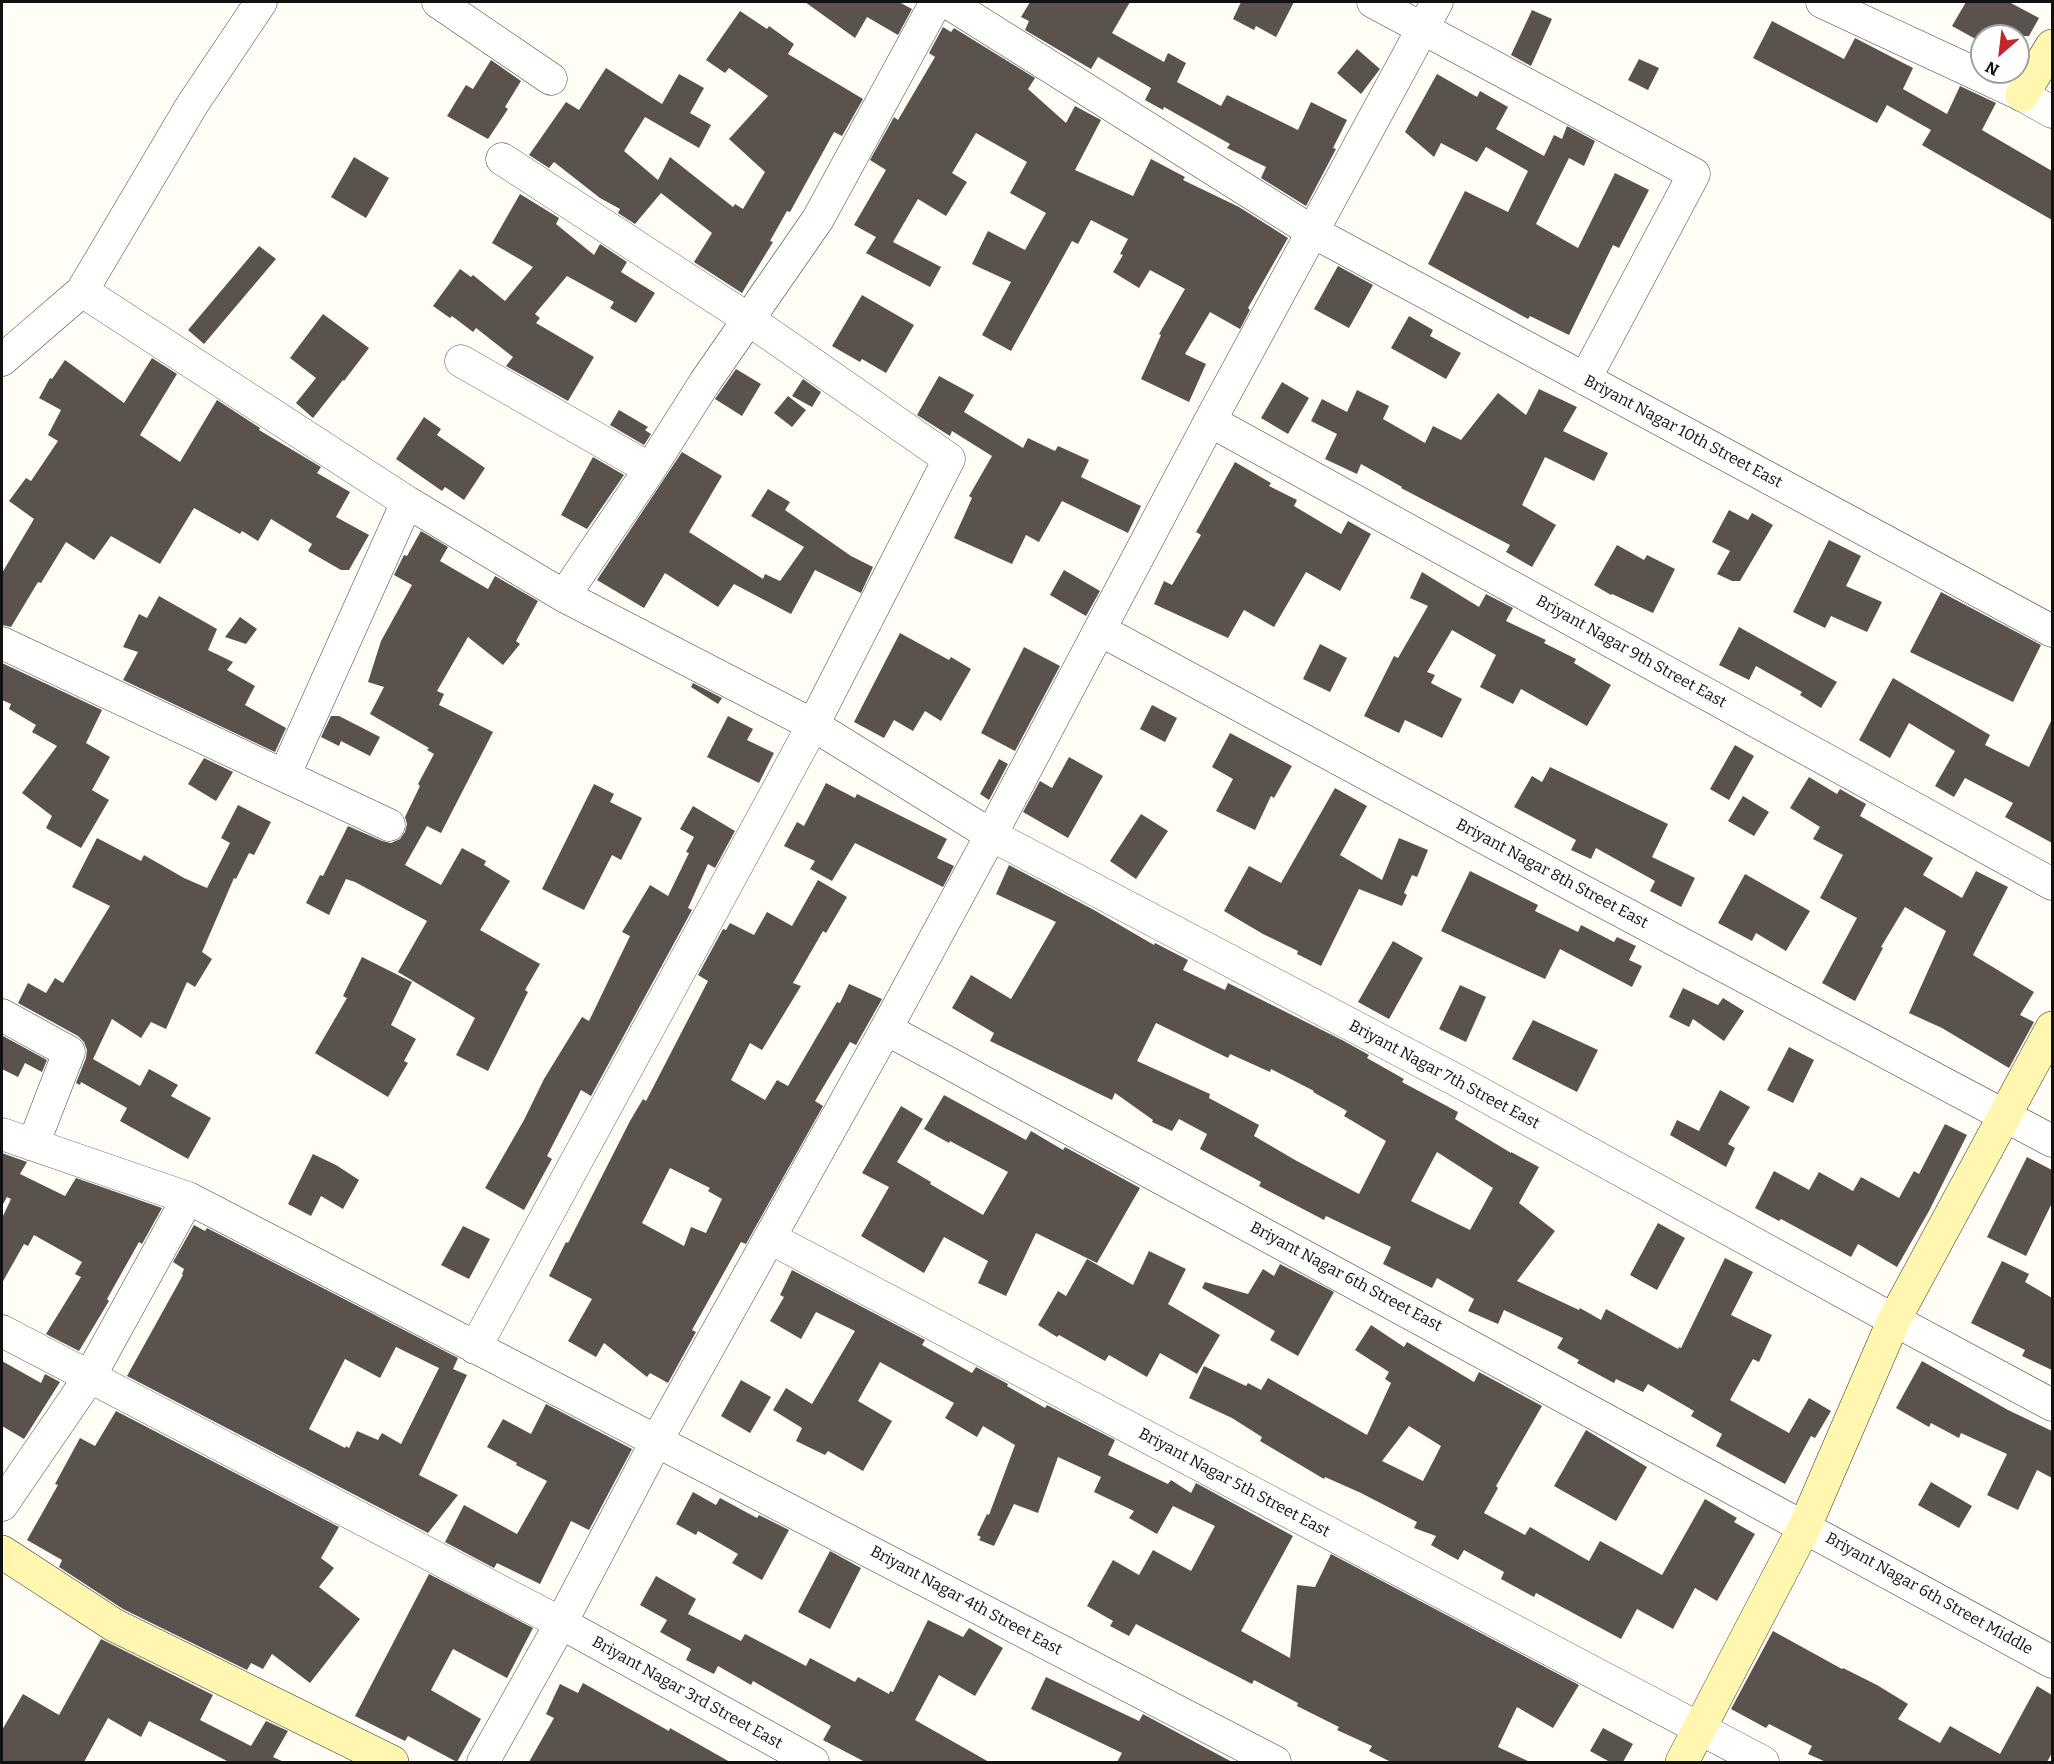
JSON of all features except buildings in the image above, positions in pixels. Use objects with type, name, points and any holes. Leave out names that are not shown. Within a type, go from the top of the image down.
[{"type":"street","points":[[3,355],[82,291],[192,105],[261,2]]},
{"type":"street","points":[[438,2],[550,79]]},
{"type":"street","points":[[564,596],[650,469],[705,382],[818,219],[936,2]]},
{"type":"street","name":"Briyant Nagar 10th Street East","points":[[947,2],[1313,232],[2052,631]]},
{"type":"street","points":[[1373,2],[1694,174],[1585,379]]},
{"type":"street","points":[[483,1762],[561,1623],[657,1440],[992,835],[1209,421],[1437,2]]},
{"type":"street","points":[[1822,2],[2022,95],[2052,112]]},
{"type":"street","points":[[2022,95],[2052,46]]},
{"type":"street","points":[[475,1348],[813,725],[949,459],[748,319],[502,159]]},
{"type":"street","name":"Briyant Nagar 7th Street East","points":[[82,291],[407,502],[564,596],[813,725],[992,835],[1456,1080],[2052,1405]]},
{"type":"street","points":[[461,361],[650,469]]},
{"type":"street","name":"Briyant Nagar 9th Street East","points":[[1209,421],[2052,884]]},
{"type":"street","points":[[285,774],[407,502]]},
{"type":"street","name":"Briyant Nagar 8th Street East","points":[[1100,630],[2052,1141]]},
{"type":"street","points":[[2,643],[285,774],[389,825]]},
{"type":"street","points":[[2,1015],[69,1052],[33,1145]]},
{"type":"street","points":[[1682,1762],[1805,1526],[1894,1320],[2052,1028]]},
{"type":"street","name":"Briyant Nagar 6th Street East","points":[[886,1029],[1805,1526]]},
{"type":"street","name":"Briyant Nagar 4th Street East","points":[[2,1134],[188,1198],[1275,1762]]},
{"type":"street","points":[[2,1505],[89,1378],[188,1198]]},
{"type":"street","name":"Briyant Nagar 5th Street East","points":[[770,1238],[1763,1762]]},
{"type":"street","name":"Briyant Nagar 3rd Street East","points":[[2,1331],[561,1623],[813,1762]]},
{"type":"street","name":"Briyant Nagar 6th Street Middle","points":[[1805,1526],[2052,1662]]},
{"type":"street","points":[[2,1552],[114,1625],[392,1762]]}]
